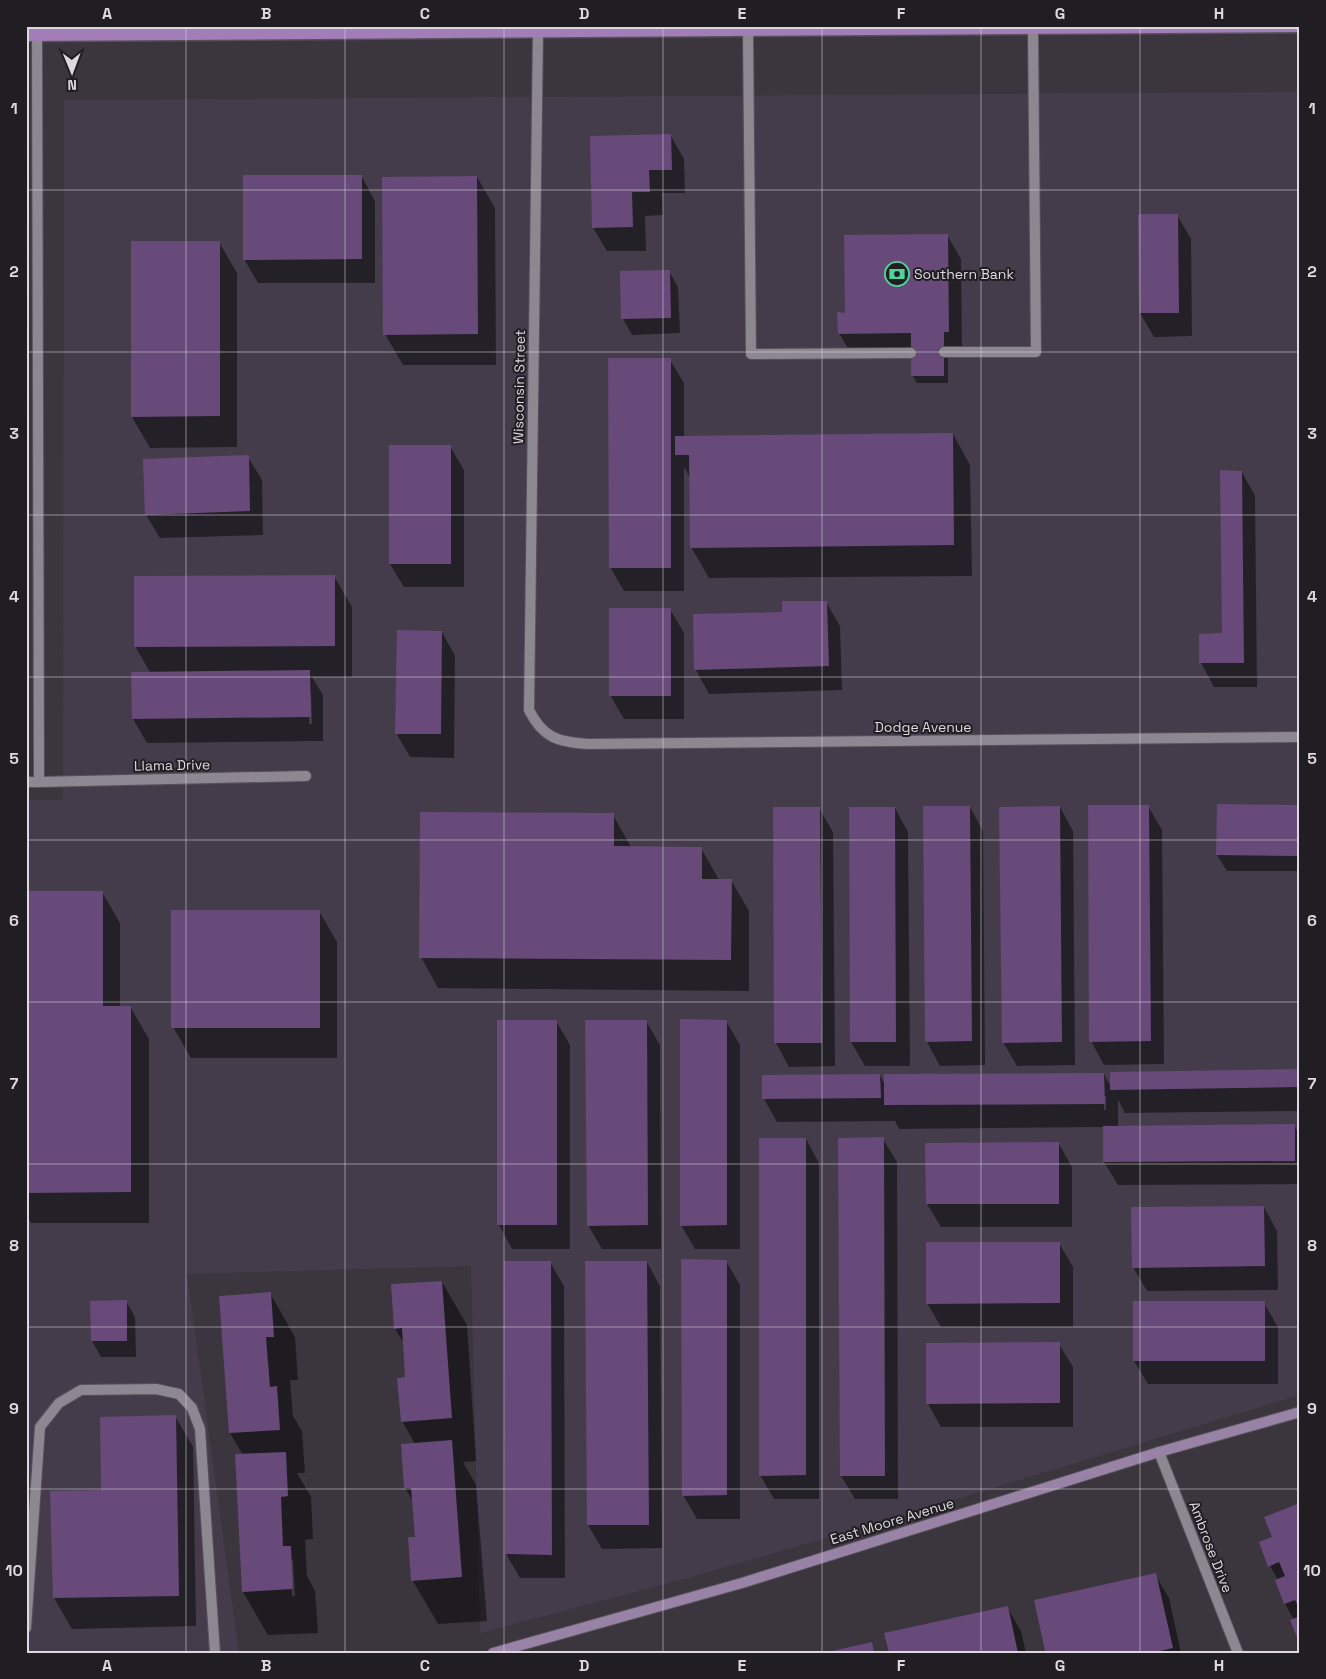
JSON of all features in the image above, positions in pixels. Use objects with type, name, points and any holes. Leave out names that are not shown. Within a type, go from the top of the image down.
[{"type":"main road","points":[[32,34],[748,31],[1300,26]]},
{"type":"street","points":[[944,352],[1036,352],[1033,28]]},
{"type":"street","points":[[748,31],[750,354],[911,353]]},
{"type":"street","name":"Wisconsin Street","points":[[538,32],[529,710],[536,724],[549,736]]},
{"type":"street","points":[[32,34],[39,782]]},
{"type":"street","name":"Dodge Avenue","points":[[549,736],[566,743],[588,744],[1300,737]]},
{"type":"street","name":"Llama Drive","points":[[26,782],[306,776]]},
{"type":"street","points":[[26,1628],[40,1427],[59,1402],[81,1390],[156,1389],[179,1394],[192,1408],[200,1429],[215,1653]]},
{"type":"street","name":"East Moore Avenue","points":[[492,1653],[742,1583],[1159,1452],[1300,1412]]},
{"type":"street","name":"Ambrose Drive","points":[[1159,1452],[1238,1653]]},
{"type":"shaded area","points":[[1300,92],[1300,1395],[871,1525],[677,1581],[480,1633],[471,1266],[187,1274],[239,1653],[26,1653],[26,800],[63,800],[64,100]]},
{"type":"building","points":[[671,134],[672,170],[649,170],[650,192],[632,192],[633,227],[592,228],[590,136]]},
{"type":"building","points":[[243,175],[362,175],[362,259],[243,260]]},
{"type":"building","points":[[477,176],[478,334],[383,335],[382,177]]},
{"type":"building","points":[[1138,214],[1178,214],[1179,313],[1139,313]]},
{"type":"building","name":"Southern Bank","points":[[948,234],[949,332],[944,332],[944,376],[911,376],[911,333],[838,334],[837,312],[845,313],[844,235]]},
{"type":"building","points":[[131,241],[220,241],[220,416],[131,417]]},
{"type":"building","points":[[670,270],[671,318],[621,319],[620,271]]},
{"type":"building","points":[[608,358],[671,358],[671,568],[609,568]]},
{"type":"building","points":[[953,433],[954,545],[690,548],[689,455],[675,455],[675,436]]},
{"type":"building","points":[[389,445],[451,445],[451,564],[389,564]]},
{"type":"building","points":[[249,455],[250,511],[145,515],[143,459]]},
{"type":"building","points":[[1220,470],[1242,471],[1244,663],[1199,663],[1199,634],[1222,633]]},
{"type":"building","points":[[335,575],[335,646],[134,647],[134,576]]},
{"type":"building","points":[[782,601],[827,601],[829,666],[694,670],[693,614],[782,612]]},
{"type":"building","points":[[609,608],[671,608],[671,696],[609,696]]},
{"type":"building","points":[[397,630],[442,631],[441,734],[395,734]]},
{"type":"building","points":[[310,670],[311,717],[132,719],[131,672]]},
{"type":"building","points":[[1217,804],[1300,805],[1300,856],[1216,855]]},
{"type":"building","points":[[1088,805],[1149,805],[1151,1041],[1089,1042]]},
{"type":"building","points":[[923,806],[970,806],[972,1041],[925,1042]]},
{"type":"building","points":[[1060,806],[1062,1042],[1002,1043],[999,807]]},
{"type":"building","points":[[773,807],[820,807],[822,1043],[774,1043]]},
{"type":"building","points":[[849,807],[895,807],[896,1042],[850,1042]]},
{"type":"building","points":[[420,812],[614,813],[614,846],[702,847],[702,879],[732,879],[731,960],[419,958]]},
{"type":"building","points":[[26,891],[103,891],[103,1006],[131,1006],[131,1192],[26,1193]]},
{"type":"building","points":[[171,910],[320,910],[320,1028],[171,1028]]},
{"type":"building","points":[[680,1019],[727,1020],[727,1225],[680,1226]]},
{"type":"building","points":[[497,1020],[557,1020],[557,1225],[497,1225]]},
{"type":"building","points":[[585,1020],[647,1020],[648,1225],[587,1226]]},
{"type":"building","points":[[1298,1069],[1298,1087],[1110,1090],[1110,1072]]},
{"type":"building","points":[[1104,1073],[1105,1104],[884,1105],[884,1074]]},
{"type":"building","points":[[880,1074],[881,1098],[762,1099],[762,1075]]},
{"type":"building","points":[[1295,1124],[1295,1161],[1103,1162],[1103,1126]]},
{"type":"building","points":[[884,1137],[885,1476],[840,1476],[838,1138]]},
{"type":"building","points":[[759,1138],[806,1138],[806,1475],[759,1476]]},
{"type":"building","points":[[1059,1142],[1059,1204],[926,1204],[925,1143]]},
{"type":"building","points":[[1264,1206],[1265,1266],[1132,1268],[1131,1207]]},
{"type":"building","points":[[926,1242],[1060,1242],[1060,1303],[926,1304]]},
{"type":"building","points":[[681,1259],[727,1260],[727,1495],[682,1496]]},
{"type":"building","points":[[504,1261],[551,1261],[552,1555],[505,1554]]},
{"type":"building","points":[[585,1261],[647,1261],[649,1525],[587,1525]]},
{"type":"building","points":[[442,1281],[452,1418],[401,1422],[397,1378],[405,1377],[402,1328],[394,1329],[391,1284]]},
{"type":"building","points":[[271,1292],[274,1337],[266,1337],[270,1387],[277,1386],[280,1430],[229,1433],[219,1296]]},
{"type":"building","points":[[127,1300],[127,1341],[91,1341],[90,1301]]},
{"type":"building","points":[[1133,1301],[1265,1301],[1265,1361],[1133,1361]]},
{"type":"building","points":[[1060,1342],[1060,1403],[926,1404],[926,1343]]},
{"type":"building","points":[[176,1415],[179,1596],[53,1598],[50,1491],[101,1490],[100,1417]]},
{"type":"building","points":[[452,1440],[462,1577],[411,1581],[408,1537],[415,1537],[411,1488],[404,1488],[401,1444]]},
{"type":"building","points":[[286,1452],[288,1496],[281,1497],[283,1546],[291,1546],[293,1589],[242,1592],[235,1454]]},
{"type":"building","points":[[1300,1503],[1300,1611],[1295,1600],[1284,1604],[1275,1580],[1285,1576],[1279,1562],[1268,1567],[1259,1542],[1272,1537],[1264,1517]]},
{"type":"building","points":[[1156,1573],[1173,1648],[1152,1653],[1038,1653],[1045,1651],[1034,1600]]},
{"type":"building","points":[[1008,1606],[1018,1653],[889,1653],[884,1633]]},
{"type":"building","points":[[1300,1616],[1300,1645],[1290,1620]]},
{"type":"building","points":[[872,1642],[874,1653],[828,1653],[828,1652]]},
{"type":"place","name":"Southern Bank","points":[[897,274]]}]
